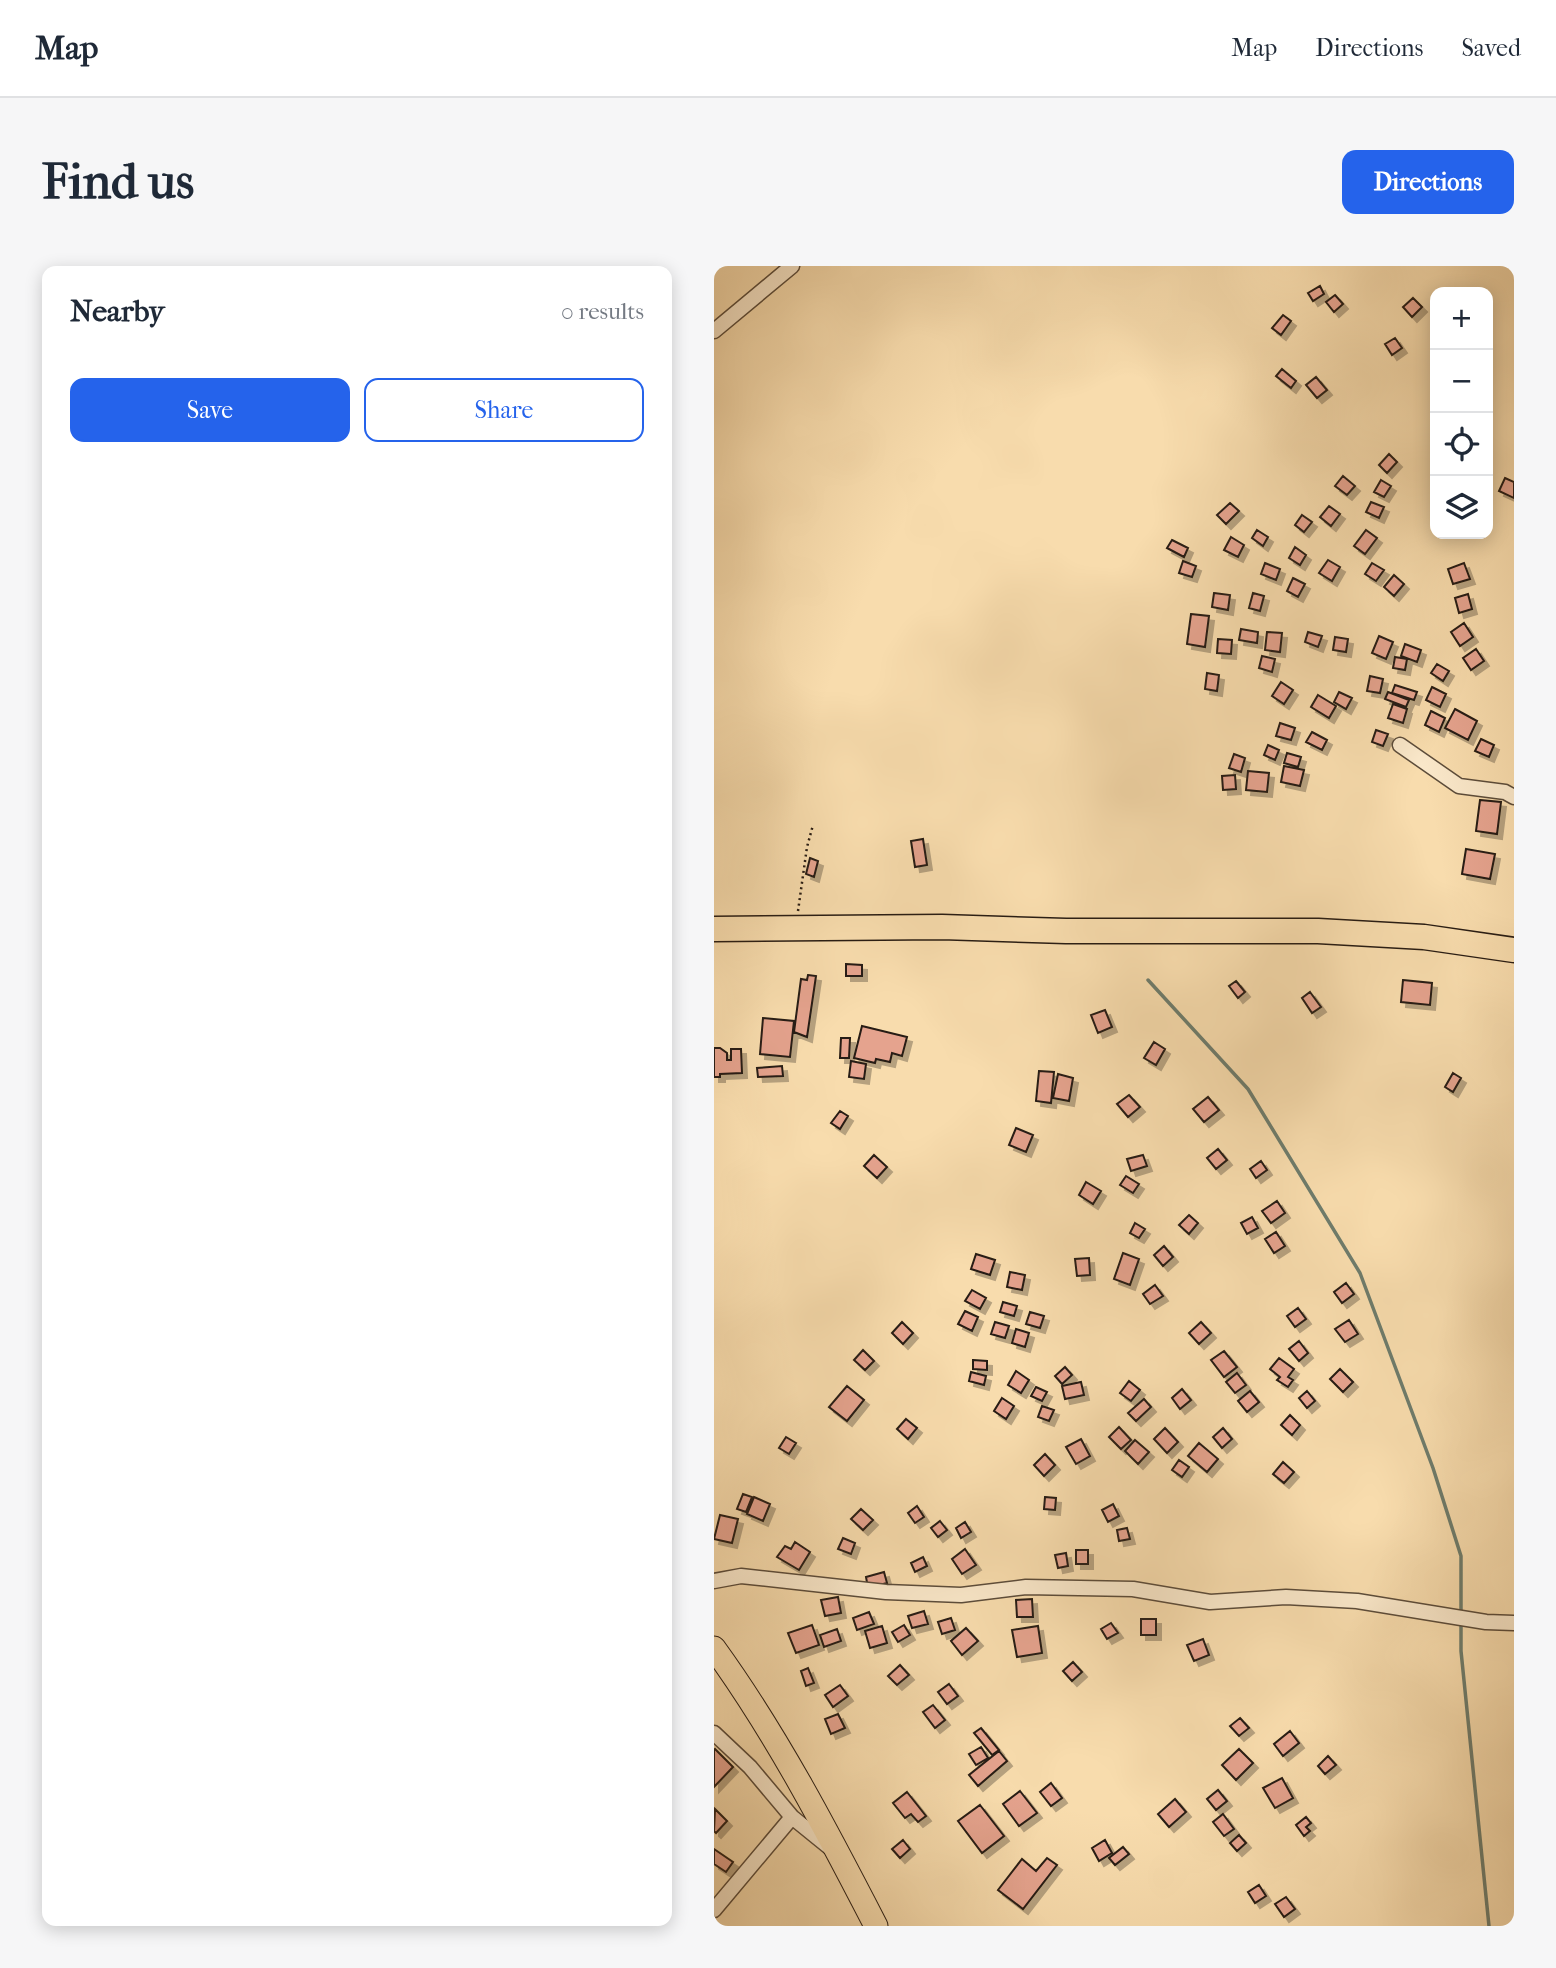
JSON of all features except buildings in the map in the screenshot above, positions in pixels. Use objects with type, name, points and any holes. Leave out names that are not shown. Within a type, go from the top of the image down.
[{"type":"highway","points":[[714,929],[942,927],[1066,931],[1318,931],[1424,937],[1514,950]]},
{"type":"main road","points":[[714,1648],[759,1716],[841,1856],[876,1926]]},
{"type":"street","points":[[714,331],[792,266]]},
{"type":"street","points":[[1400,745],[1458,786],[1505,792],[1514,797]]},
{"type":"street","points":[[714,1581],[741,1576],[886,1592],[961,1595],[1026,1587],[1133,1589],[1210,1602],[1286,1597],[1357,1601],[1486,1622],[1514,1623]]},
{"type":"street","points":[[714,1733],[750,1767],[792,1817],[841,1856]]},
{"type":"street","points":[[714,1910],[792,1817]]},
{"type":"path","points":[[796,928],[802,875],[813,825]]},
{"type":"waterway","points":[[1148,980],[1248,1089],[1360,1273],[1433,1468],[1461,1556],[1461,1614]]},
{"type":"waterway","points":[[1461,1622],[1461,1651],[1489,1926]]}]
